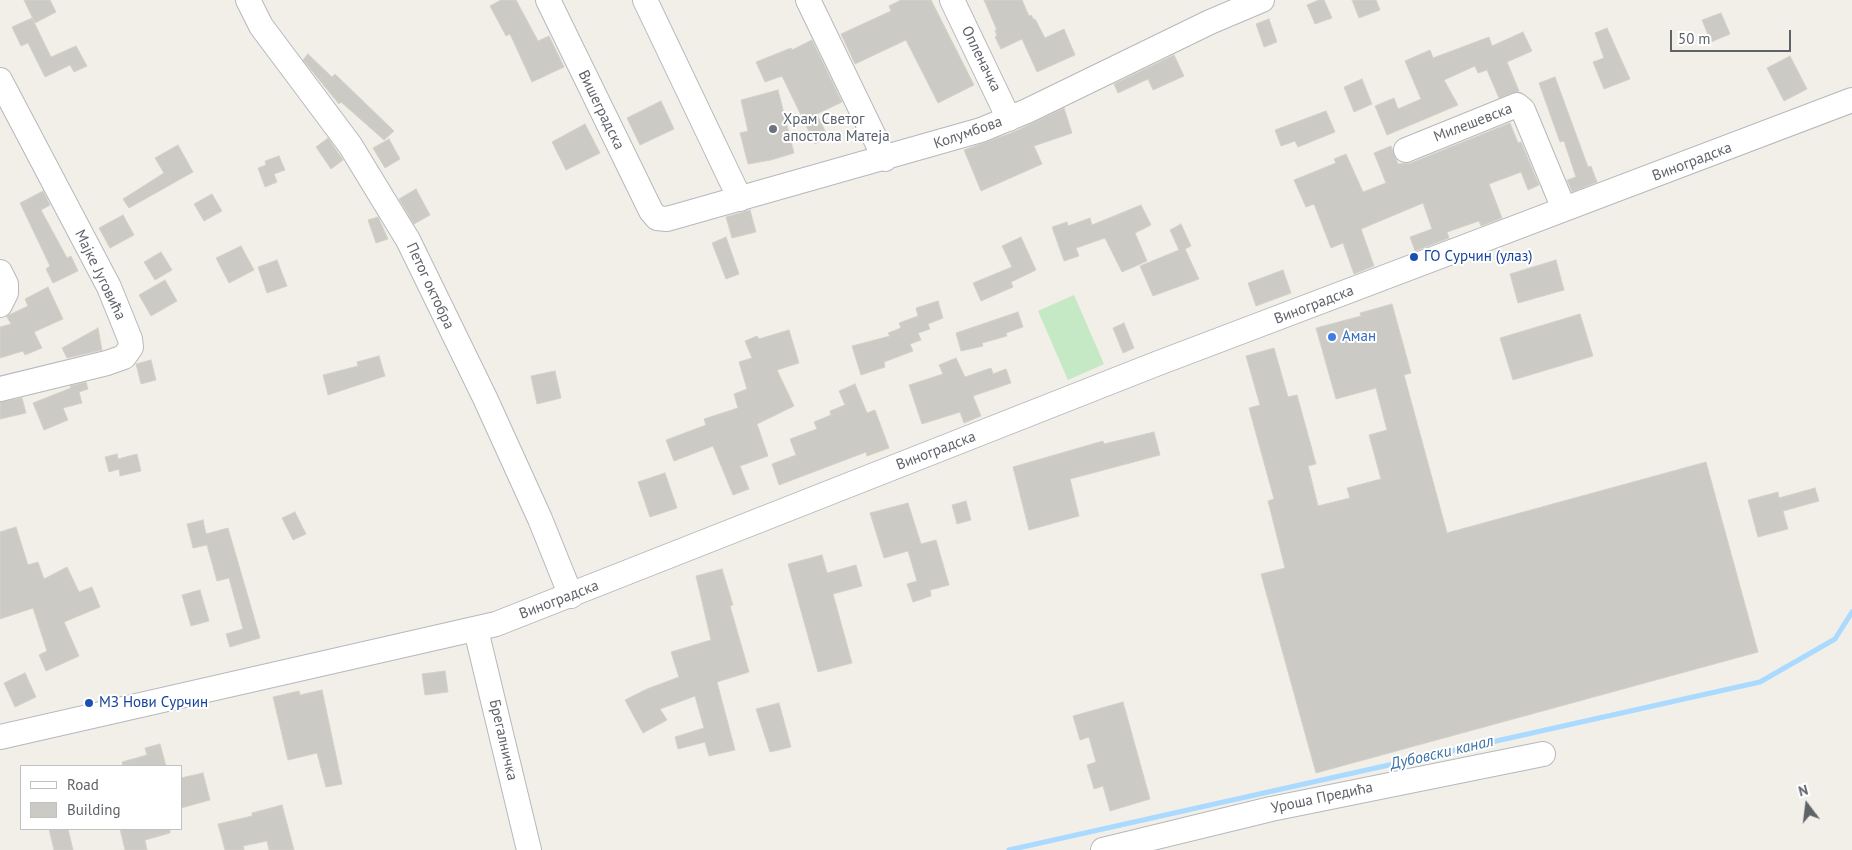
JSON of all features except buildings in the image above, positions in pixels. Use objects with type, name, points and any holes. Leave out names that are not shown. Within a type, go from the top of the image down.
[{"type":"street","name":"Петог октобра","points":[[248,0],[262,26],[350,144],[408,240],[526,489],[571,596]]},
{"type":"street","name":"Вишеградска","points":[[548,0],[651,211],[657,218]]},
{"type":"street","points":[[646,0],[740,198]]},
{"type":"street","points":[[808,0],[885,159]]},
{"type":"street","name":"Опленачка","points":[[952,0],[1009,119]]},
{"type":"street","name":"Колумбова","points":[[657,218],[673,218],[972,133],[1009,119],[1210,22],[1262,0]]},
{"type":"street","name":"Мајке Југовића","points":[[0,80],[109,287],[130,339],[131,347],[124,356],[107,363],[0,389]]},
{"type":"street","name":"Виноградска","points":[[0,737],[496,624],[1163,362],[1852,100]]},
{"type":"street","name":"Милешевска","points":[[1406,150],[1517,105],[1524,110],[1564,210]]},
{"type":"street","points":[[0,272],[6,284],[6,294],[0,306]]},
{"type":"street","name":"Брегалничка","points":[[476,630],[529,850]]},
{"type":"street","name":"Уроша Предића","points":[[1103,850],[1385,784],[1543,754]]},
{"type":"green space","points":[[1074,295],[1104,364],[1068,380],[1038,311]]},
{"type":"waterway","name":"Дубовски канал","points":[[1009,850],[1760,682],[1835,639],[1852,612]]},
{"type":"place","name":"Храм Светог апостола Матеја","points":[[773,129]]},
{"type":"place","name":"ГО Сурчин (улаз)","points":[[1414,257]]},
{"type":"place","name":"Аман","points":[[1332,337]]},
{"type":"place","name":"МЗ Нови Сурчин","points":[[89,703]]}]
